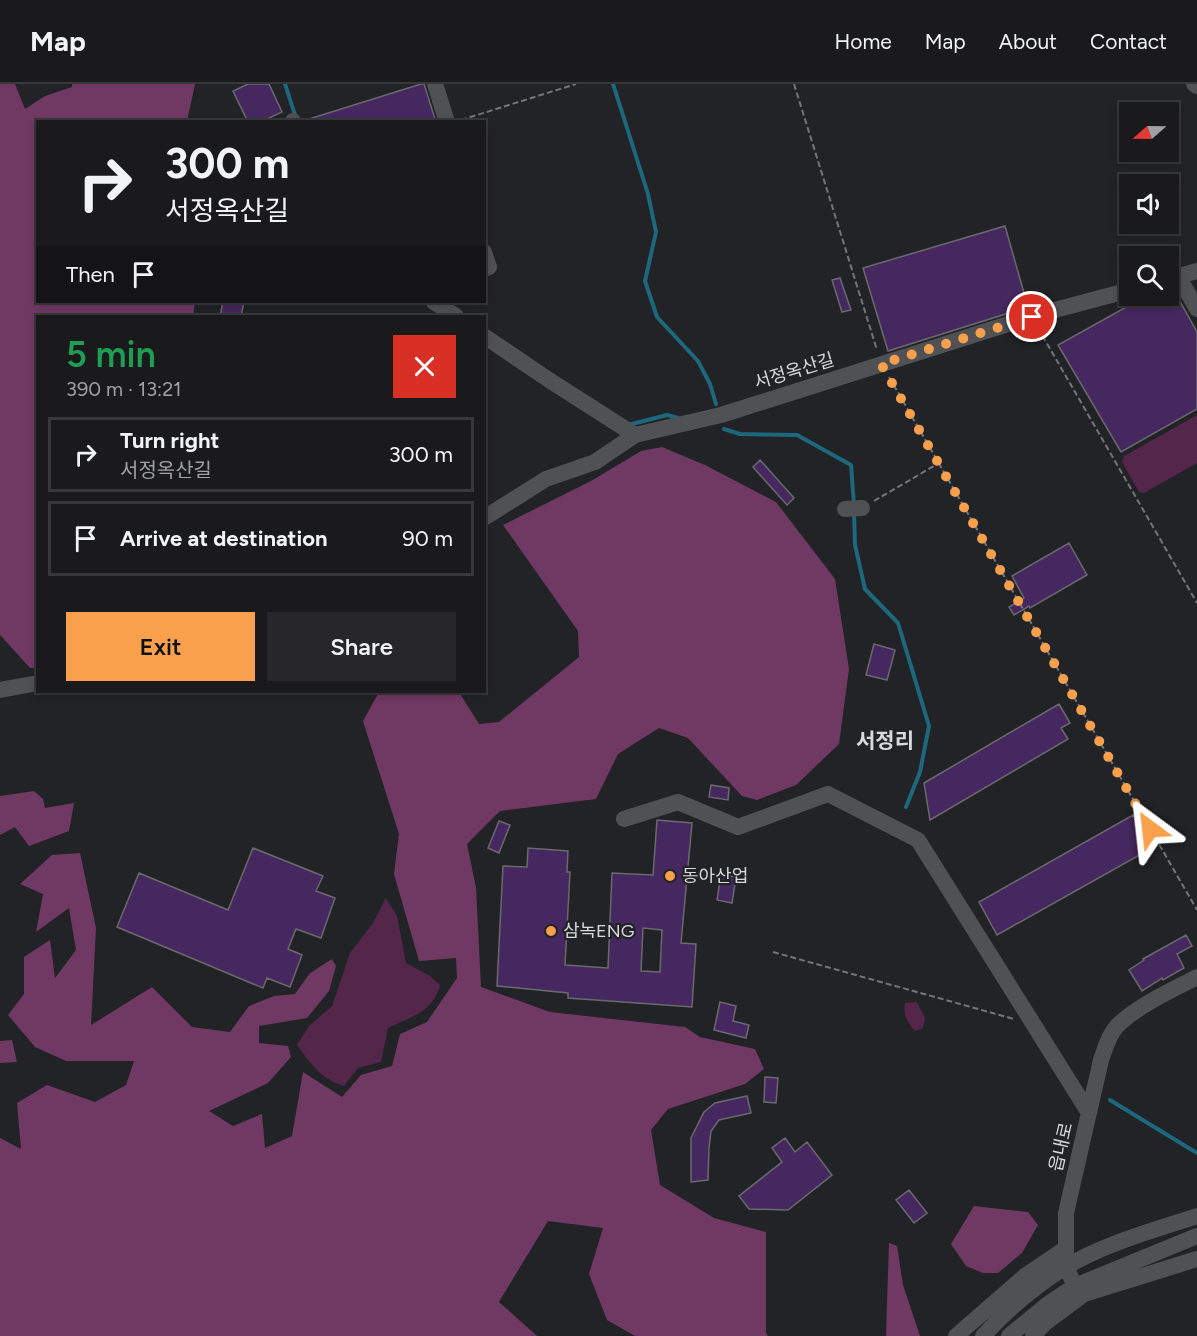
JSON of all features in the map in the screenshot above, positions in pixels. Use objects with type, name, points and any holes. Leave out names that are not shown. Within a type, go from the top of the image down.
[{"type":"street","points":[[435,84],[446,120]]},
{"type":"street","points":[[1179,276],[1197,271]]},
{"type":"street","points":[[1179,286],[1197,309]]},
{"type":"street","name":"서정옥산길","points":[[486,517],[546,479],[595,462],[635,435],[721,415],[1032,317],[1119,293]]},
{"type":"street","points":[[438,303],[455,315]]},
{"type":"street","points":[[486,337],[635,435]]},
{"type":"street","points":[[0,690],[36,683]]},
{"type":"street","points":[[624,819],[678,802],[738,827],[828,794],[918,840],[1089,1113]]},
{"type":"street","name":"읍내로","points":[[1066,1267],[1066,1213],[1101,1060],[1109,1039],[1117,1026],[1158,998],[1197,977]]},
{"type":"street","points":[[983,1336],[1019,1301],[1066,1267],[1108,1247],[1197,1216]]},
{"type":"street","points":[[1009,1336],[1048,1304],[1075,1286],[1197,1236]]},
{"type":"street","points":[[956,1336],[1025,1276],[1065,1249]]},
{"type":"street","points":[[1033,1336],[1045,1323],[1083,1294],[1197,1259]]},
{"type":"street","points":[[1066,1267],[1075,1286]]},
{"type":"path","points":[[462,120],[576,84]]},
{"type":"path","points":[[794,84],[881,364],[1197,910]]},
{"type":"path","points":[[1032,317],[1197,603]]},
{"type":"path","points":[[854,509],[939,463]]},
{"type":"path","points":[[773,952],[1019,1020],[1028,1018]]},
{"type":"shaded area","points":[[0,84],[15,84],[25,109],[45,96],[72,87],[72,84],[195,84],[187,120],[36,120],[36,303],[195,303],[193,315],[36,315],[36,668],[30,668],[0,635]]},
{"type":"shaded area","points":[[1197,415],[1197,463],[1144,493],[1139,492],[1122,462],[1124,456]]},
{"type":"shaded area","points":[[662,447],[705,465],[776,502],[835,579],[849,669],[839,744],[796,785],[757,800],[742,796],[688,738],[659,728],[618,754],[596,799],[500,811],[467,844],[476,888],[481,987],[550,1012],[685,1027],[700,1037],[755,1049],[764,1069],[745,1084],[668,1109],[651,1130],[660,1185],[714,1218],[766,1232],[766,1333],[768,1336],[635,1336],[607,1320],[589,1274],[603,1228],[548,1221],[499,1302],[537,1336],[0,1336],[0,1138],[21,1149],[17,1103],[47,1085],[95,1102],[126,1085],[134,1061],[66,1061],[35,1047],[8,1015],[24,994],[24,957],[50,940],[55,978],[76,950],[69,908],[36,932],[43,894],[20,884],[52,855],[80,853],[96,928],[91,1025],[152,987],[192,1027],[230,1032],[249,1006],[274,996],[295,994],[310,973],[332,959],[336,966],[329,991],[307,1018],[259,1026],[259,1043],[288,1046],[291,1057],[268,1083],[209,1111],[233,1126],[262,1114],[265,1148],[292,1136],[303,1072],[342,1097],[361,1075],[392,1066],[400,1034],[427,1022],[457,978],[456,958],[419,961],[394,874],[399,834],[363,721],[378,693],[460,693],[479,724],[499,722],[579,657],[578,631],[503,525],[591,481],[641,451]]},
{"type":"shaded area","points":[[34,791],[43,799],[45,808],[74,803],[69,831],[29,846],[15,827],[0,835],[0,796]]},
{"type":"shaded area","points":[[386,898],[397,916],[406,963],[430,976],[440,985],[432,1002],[426,1008],[413,1017],[388,1028],[381,1062],[358,1068],[344,1086],[323,1075],[297,1045],[309,1026],[332,1006],[350,953],[373,923]]},
{"type":"shaded area","points":[[917,1002],[925,1018],[923,1028],[915,1031],[906,1018],[905,1003]]},
{"type":"shaded area","points":[[12,1040],[17,1062],[0,1063],[0,1041]]},
{"type":"shaded area","points":[[974,1206],[1028,1212],[1038,1225],[1022,1253],[998,1273],[983,1273],[966,1266],[951,1244]]},
{"type":"shaded area","points":[[889,1243],[897,1246],[903,1285],[920,1336],[886,1336]]},
{"type":"building","points":[[248,84],[269,84],[282,112],[265,120],[247,120],[233,91]]},
{"type":"building","points":[[424,84],[435,119],[309,120]]},
{"type":"building","points":[[1005,226],[1028,307],[888,351],[863,268]]},
{"type":"building","points":[[840,278],[851,310],[842,312],[832,280]]},
{"type":"building","points":[[1179,300],[1197,332],[1197,409],[1121,452],[1058,345],[1128,306],[1179,306]]},
{"type":"building","points":[[223,303],[244,303],[241,315],[220,315]]},
{"type":"building","points":[[760,460],[794,498],[787,505],[753,467]]},
{"type":"building","points":[[1069,543],[1087,575],[1014,615],[1009,607],[1024,598],[1012,576]]},
{"type":"building","points":[[874,644],[895,650],[887,680],[866,675]]},
{"type":"building","points":[[1059,704],[1070,723],[1061,728],[1068,739],[930,820],[924,783]]},
{"type":"building","points":[[711,785],[729,788],[728,800],[709,797]]},
{"type":"building","points":[[1133,815],[1152,848],[997,935],[979,902]]},
{"type":"building","points":[[657,820],[692,823],[681,943],[696,944],[692,1007],[568,998],[568,993],[497,986],[503,866],[527,867],[528,848],[568,851],[567,872],[570,872],[565,965],[608,968],[612,873],[653,875]],"holes":[[[643,928],[662,930],[660,972],[641,971]]]},
{"type":"building","points":[[499,821],[510,825],[499,853],[488,848]]},
{"type":"building","points":[[253,848],[323,876],[316,891],[335,898],[321,938],[296,929],[288,949],[302,955],[290,987],[267,978],[263,988],[117,927],[139,873],[228,910]]},
{"type":"building","points":[[721,874],[736,877],[732,903],[717,900]]},
{"type":"building","points":[[1186,935],[1192,946],[1177,954],[1184,968],[1142,991],[1129,970],[1143,959]]},
{"type":"building","points":[[720,1002],[736,1006],[733,1021],[749,1025],[746,1038],[714,1030]]},
{"type":"building","points":[[765,1077],[778,1078],[776,1103],[764,1102]]},
{"type":"building","points":[[747,1096],[751,1113],[719,1120],[711,1131],[708,1180],[691,1182],[691,1138],[704,1112],[715,1103]]},
{"type":"building","points":[[785,1138],[795,1152],[807,1142],[832,1175],[788,1210],[749,1209],[739,1196],[782,1162],[772,1148]]},
{"type":"building","points":[[909,1190],[927,1213],[914,1223],[896,1200]]},
{"type":"waterway","points":[[285,84],[296,118]]},
{"type":"waterway","points":[[613,84],[648,194],[656,232],[645,281],[657,317],[698,361],[710,384],[716,404]]},
{"type":"waterway","points":[[628,425],[667,415],[678,418]]},
{"type":"waterway","points":[[724,429],[740,434],[797,435],[851,465],[854,505]]},
{"type":"waterway","points":[[854,512],[855,545],[865,589],[898,623],[929,726],[920,772],[906,807]]},
{"type":"waterway","points":[[1110,1100],[1197,1153]]},
{"type":"place","name":"동아산업","points":[[670,876]]},
{"type":"place","name":"삼녹ENG","points":[[551,931]]},
{"type":"district","name":"서정리","points":[[885,740]]},
{"type":"route","points":[[1032,317],[881,364],[1150,829]]}]
